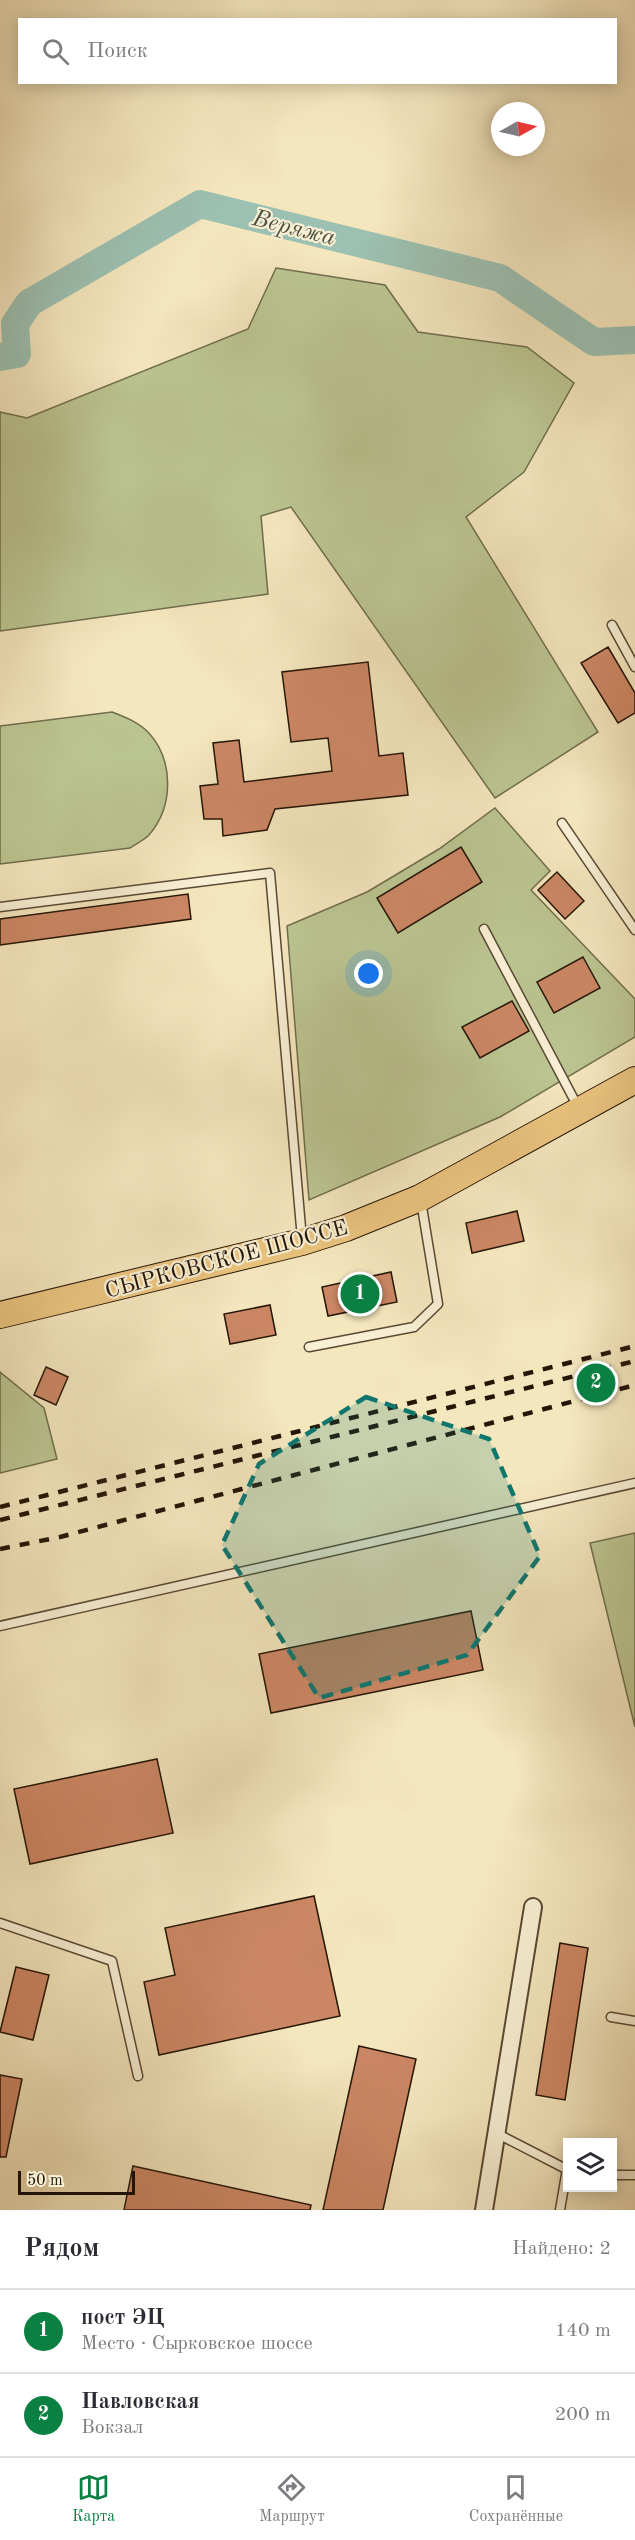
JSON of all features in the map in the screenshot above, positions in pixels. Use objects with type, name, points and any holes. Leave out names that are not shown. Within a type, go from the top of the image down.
[{"type":"main road","name":"СЫРКОВСКОЕ ШОССЕ","points":[[0,1315],[302,1242],[346,1228],[420,1198],[635,1080]]},
{"type":"street","points":[[484,2210],[533,1907]]},
{"type":"lane","points":[[612,625],[635,667]]},
{"type":"lane","points":[[562,823],[635,930]]},
{"type":"lane","points":[[0,907],[270,873],[302,1242]]},
{"type":"lane","points":[[484,929],[580,1111]]},
{"type":"lane","points":[[309,1347],[414,1327],[438,1304],[420,1198]]},
{"type":"lane","points":[[0,1626],[635,1483]]},
{"type":"lane","points":[[0,1923],[112,1961],[138,2076]]},
{"type":"lane","points":[[611,2017],[635,2020]]},
{"type":"lane","points":[[495,2133],[563,2168]]},
{"type":"lane","points":[[617,2175],[635,2175]]},
{"type":"lane","points":[[560,2210],[563,2192]]},
{"type":"highlighted area","points":[[366,1397],[489,1439],[540,1556],[467,1655],[319,1698],[222,1545],[259,1464]]},
{"type":"green space","points":[[276,268],[385,285],[418,332],[527,347],[574,383],[524,472],[466,517],[598,732],[495,798],[291,507],[261,516],[268,594],[0,631],[0,412],[27,418],[248,329]]},
{"type":"green space","points":[[112,712],[144,728],[157,743],[163,756],[168,783],[167,797],[163,811],[149,835],[130,848],[0,864],[0,726]]},
{"type":"green space","points":[[495,808],[550,871],[531,890],[635,999],[635,1037],[500,1117],[309,1200],[287,926],[367,892],[439,849]]},
{"type":"green space","points":[[0,1372],[44,1408],[57,1459],[0,1473]]},
{"type":"green space","points":[[635,1533],[635,1727],[590,1543]]},
{"type":"building","points":[[608,647],[635,693],[635,713],[618,723],[581,663]]},
{"type":"building","points":[[368,662],[379,756],[403,753],[408,795],[275,809],[267,830],[223,836],[222,819],[204,819],[200,786],[218,784],[213,743],[239,740],[244,782],[332,771],[328,738],[291,742],[282,672]]},
{"type":"building","points":[[461,847],[482,882],[398,933],[377,898]]},
{"type":"building","points":[[557,872],[584,901],[565,919],[538,890]]},
{"type":"building","points":[[188,894],[191,919],[0,945],[0,919]]},
{"type":"building","points":[[583,957],[600,988],[554,1013],[537,982]]},
{"type":"building","points":[[512,1001],[529,1031],[480,1058],[462,1027]]},
{"type":"building","points":[[517,1211],[524,1241],[472,1253],[466,1223]]},
{"type":"building","points":[[391,1272],[397,1302],[328,1316],[322,1287]]},
{"type":"building","points":[[270,1305],[276,1335],[230,1344],[224,1314]]},
{"type":"building","points":[[46,1367],[68,1377],[56,1405],[34,1395]]},
{"type":"building","points":[[471,1611],[483,1670],[271,1713],[259,1654]]},
{"type":"building","points":[[157,1759],[173,1833],[30,1864],[14,1789]]},
{"type":"building","points":[[314,1896],[340,2016],[159,2055],[144,1982],[175,1975],[165,1928]]},
{"type":"building","points":[[560,1943],[588,1948],[565,2100],[536,2095]]},
{"type":"building","points":[[16,1967],[49,1975],[33,2040],[0,2032]]},
{"type":"building","points":[[359,2046],[416,2059],[383,2210],[323,2210]]},
{"type":"building","points":[[0,2075],[22,2079],[6,2157],[0,2157]]},
{"type":"building","points":[[133,2166],[311,2205],[310,2210],[124,2210]]},
{"type":"waterway","name":"Веряжа","points":[[0,357],[17,354],[15,324],[29,303],[200,204],[500,278],[594,342],[635,340]]},
{"type":"railway","points":[[0,1507],[635,1346]]},
{"type":"railway","points":[[0,1520],[635,1361]]},
{"type":"railway","points":[[0,1549],[60,1537],[635,1385]]},
{"type":"place","name":"пост ЭЦ","points":[[360,1294]]},
{"type":"place","name":"Павловская","points":[[596,1383]]}]
